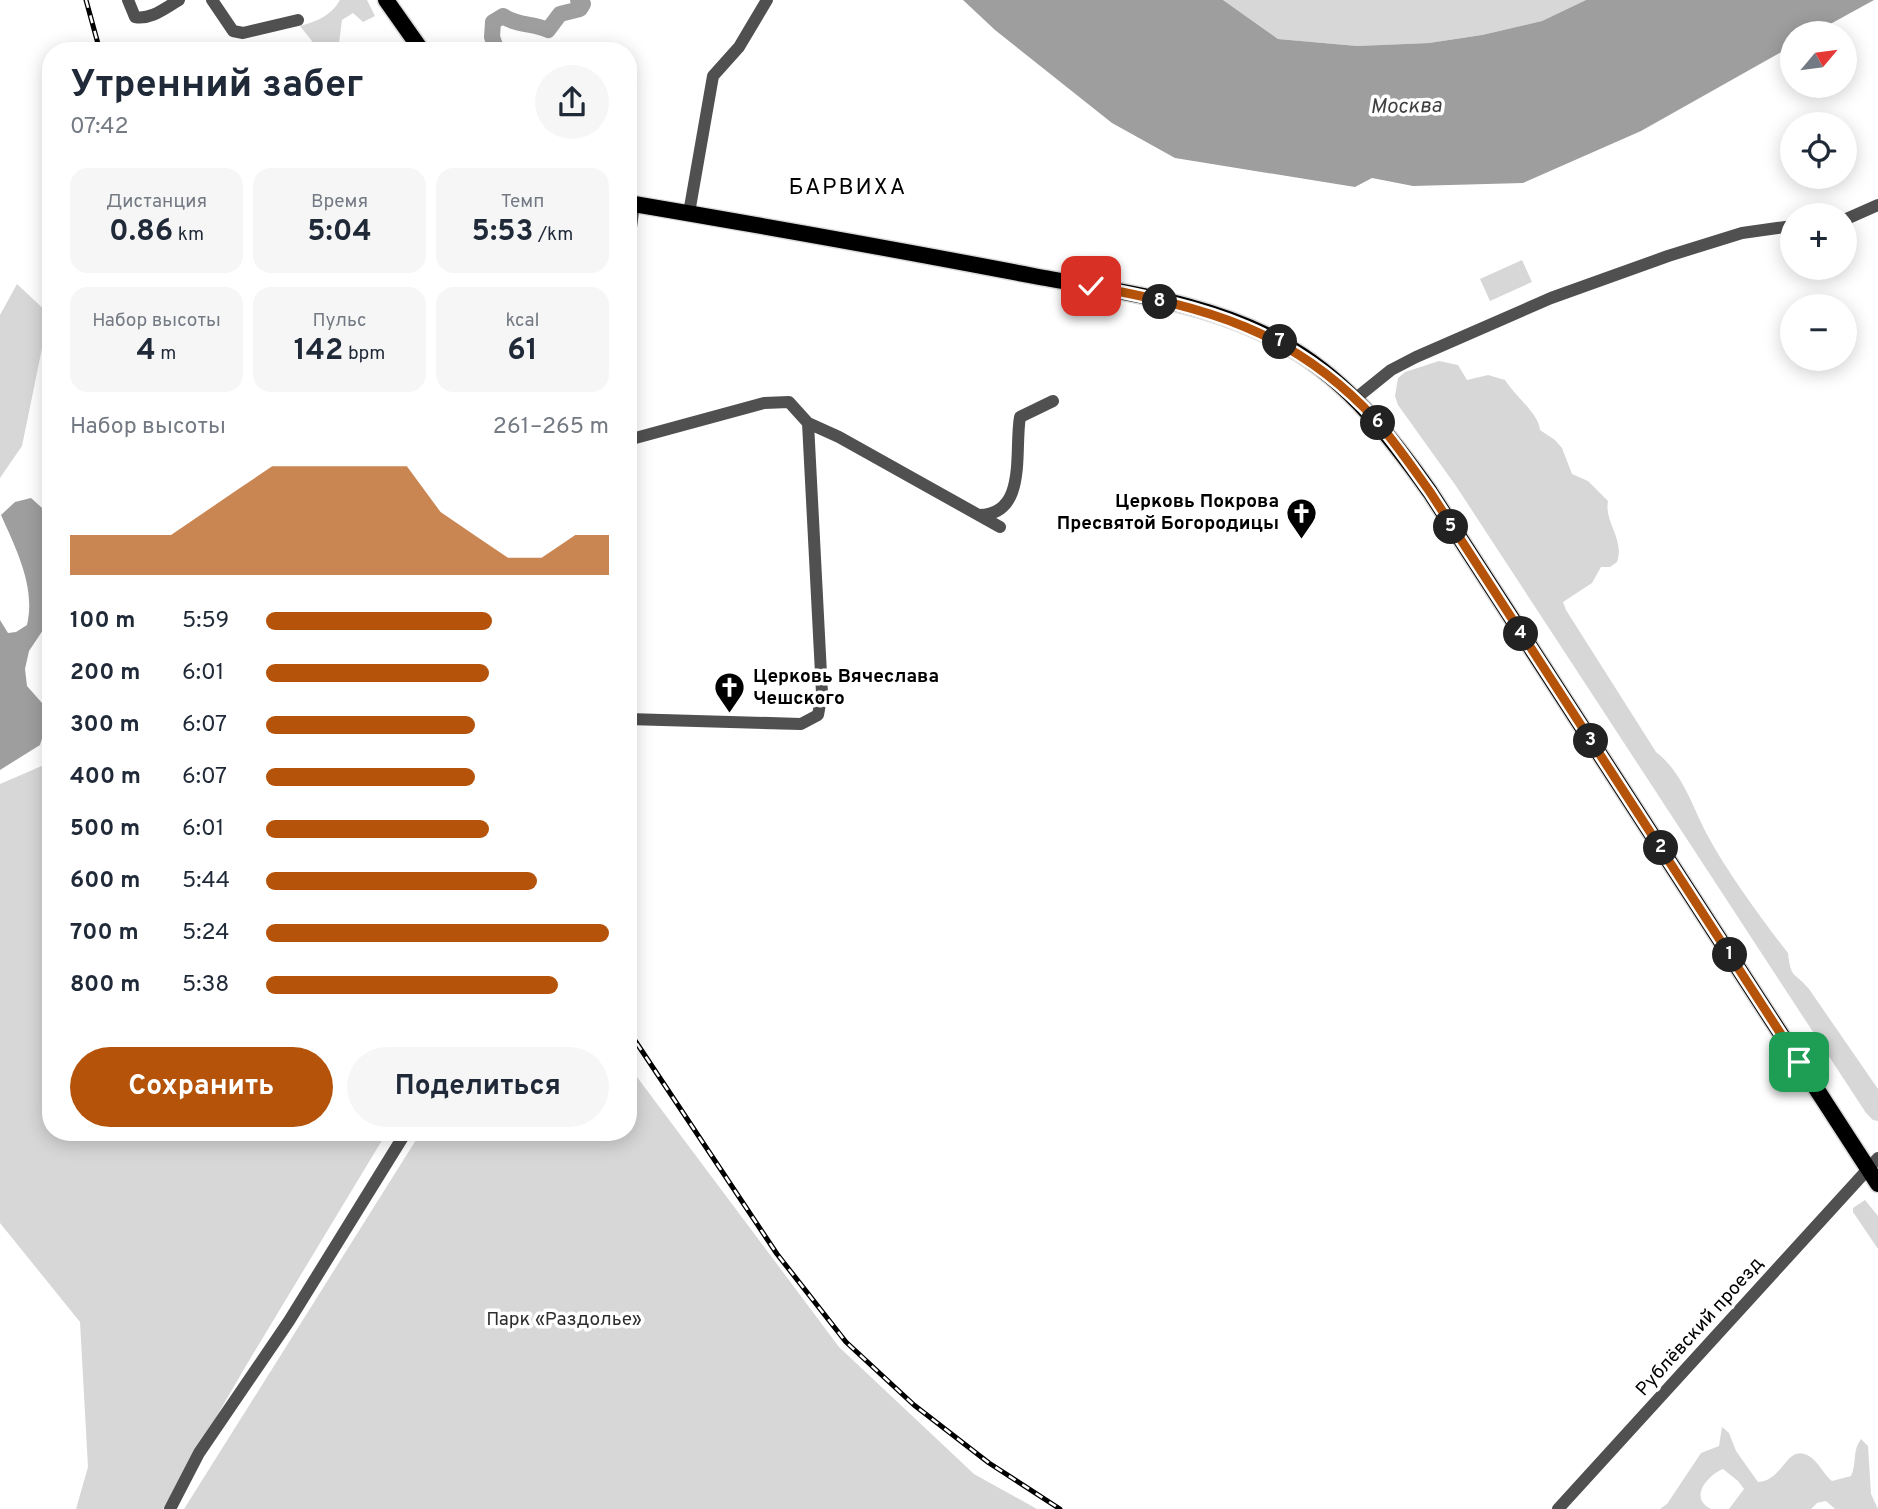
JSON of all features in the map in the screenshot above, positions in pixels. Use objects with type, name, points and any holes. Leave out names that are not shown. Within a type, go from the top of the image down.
[{"type":"main road","points":[[386,0],[416,42]]},
{"type":"main road","points":[[637,204],[888,247],[1117,291],[1200,311],[1268,335],[1291,348],[1355,399],[1394,442],[1430,492],[1875,1164],[1878,1184]]},
{"type":"street","points":[[128,0],[135,17],[139,18],[153,15],[179,0]]},
{"type":"street","points":[[212,0],[233,31],[243,33],[298,20]]},
{"type":"street","points":[[689,213],[713,76],[739,47],[767,0]]},
{"type":"street","points":[[1857,214],[1878,205]]},
{"type":"street","points":[[1355,399],[1391,370],[1416,357],[1551,298],[1742,233],[1780,228]]},
{"type":"street","points":[[637,438],[764,403],[789,401],[808,423],[839,437],[1000,527]]},
{"type":"street","points":[[979,515],[994,515],[1006,506],[1017,472],[1020,416],[1053,401]]},
{"type":"street","points":[[637,719],[801,724],[818,715],[822,693],[808,423]]},
{"type":"street","points":[[170,1509],[199,1453],[289,1321],[400,1141]]},
{"type":"street","name":"Рублёвский проезд","points":[[1558,1509],[1875,1164]]},
{"type":"green space","points":[[340,0],[367,0],[375,16],[363,22],[353,13],[342,20],[339,42],[312,42],[300,26],[333,10]]},
{"type":"green space","points":[[1223,0],[1586,0],[1542,21],[1482,35],[1429,43],[1357,46],[1278,39]]},
{"type":"green space","points":[[1522,260],[1532,282],[1490,301],[1480,279]]},
{"type":"green space","points":[[17,284],[42,307],[42,348],[22,446],[0,478],[0,315]]},
{"type":"green space","points":[[1439,361],[1458,365],[1467,380],[1488,375],[1505,380],[1536,418],[1540,430],[1562,448],[1572,474],[1588,481],[1608,501],[1609,517],[1617,538],[1617,562],[1610,567],[1601,567],[1592,583],[1563,602],[1566,610],[1656,752],[1681,781],[1726,866],[1788,953],[1792,972],[1809,989],[1878,1089],[1878,1121],[1866,1113],[1456,486],[1398,405],[1395,396],[1398,378],[1405,372]]},
{"type":"green space","points":[[42,766],[42,1141],[382,1141],[163,1509],[76,1509],[88,1467],[80,1322],[0,1223],[0,784]]},
{"type":"green space","name":"Парк «Раздолье»","points":[[637,1077],[839,1347],[974,1474],[1037,1509],[184,1509],[415,1141],[637,1141]]},
{"type":"green space","points":[[1865,1200],[1878,1216],[1878,1249],[1853,1212],[1853,1208]]},
{"type":"green space","points":[[1722,1427],[1729,1433],[1736,1451],[1758,1482],[1774,1476],[1790,1458],[1801,1453],[1809,1456],[1832,1481],[1851,1476],[1856,1448],[1861,1439],[1868,1446],[1871,1494],[1878,1509],[1835,1509],[1826,1501],[1817,1503],[1811,1509],[1729,1509],[1744,1489],[1723,1469],[1707,1481],[1701,1493],[1704,1504],[1711,1509],[1660,1509],[1667,1504],[1701,1453],[1719,1446]]},
{"type":"water","name":"Москва","points":[[963,0],[1223,0],[1278,39],[1357,46],[1429,43],[1482,35],[1542,21],[1586,0],[1874,0],[1836,21],[1780,21],[1780,53],[1641,131],[1523,183],[1413,186],[1372,178],[1355,187],[1175,158],[1112,123],[995,30]]},
{"type":"water","points":[[31,498],[42,508],[42,632],[29,651],[25,669],[27,686],[42,703],[42,738],[40,745],[0,770],[0,620],[8,633],[16,632],[27,625],[29,611],[23,568],[1,515],[15,502]]},
{"type":"waterway","points":[[494,42],[493,22],[503,16],[548,30],[560,14],[580,9],[583,4],[578,0]]},
{"type":"railway","points":[[86,0],[98,42]]},
{"type":"railway","points":[[637,1044],[777,1254],[846,1342],[914,1405],[989,1463],[1060,1509]]},
{"type":"place","name":"Церковь Покрова Пресвятой Богородицы","points":[[1302,540]]},
{"type":"place","name":"Церковь Вячеслава Чешского","points":[[730,715]]},
{"type":"district","name":"БАРВИХА","points":[[848,188]]},
{"type":"route","points":[[1091,286],[1200,311],[1268,335],[1311,362],[1355,399],[1376,421],[1430,492],[1799,1062]]}]
